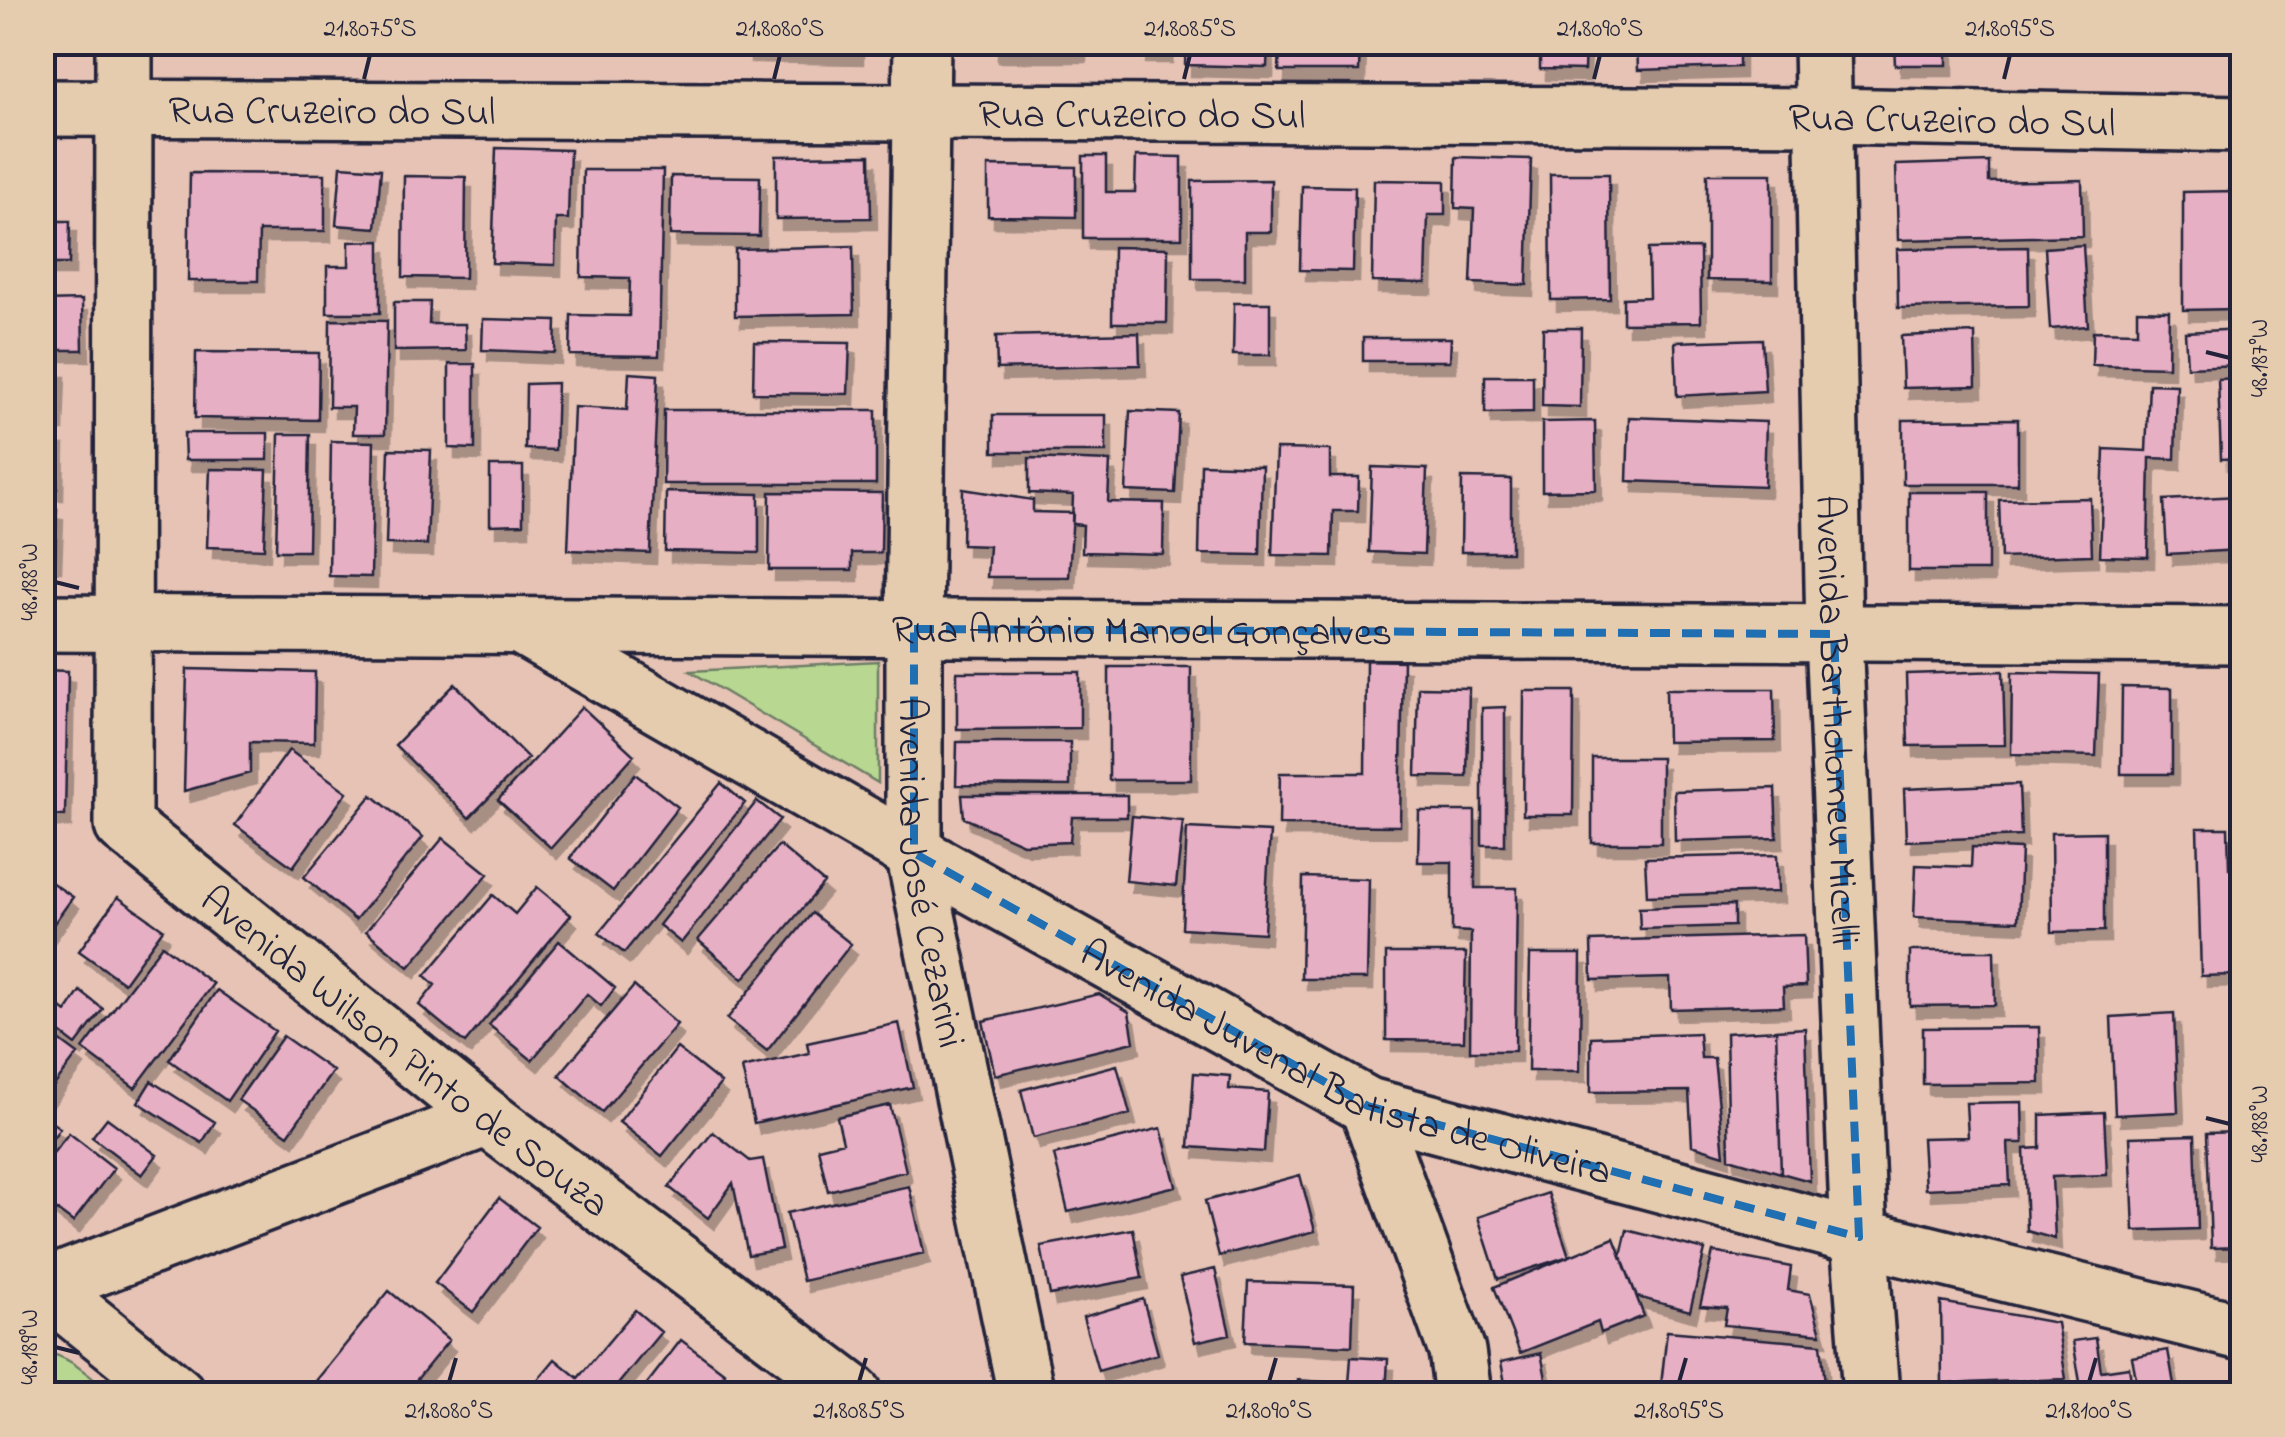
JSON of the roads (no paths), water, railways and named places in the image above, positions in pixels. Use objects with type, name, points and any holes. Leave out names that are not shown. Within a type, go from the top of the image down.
[{"type":"street","points":[[122,624],[124,42]]},
{"type":"street","name":"Avenida José Cezarini","points":[[922,42],[914,853],[1026,1394]]},
{"type":"street","name":"Avenida Bartholomeu Micelli","points":[[1822,42],[1834,634],[1859,1237],[1870,1394]]},
{"type":"street","name":"Rua Cruzeiro do Sul","points":[[42,108],[1824,116],[2242,124]]},
{"type":"street","name":"Rua Antônio Manoel Gonçalves","points":[[42,623],[2242,634]]},
{"type":"street","name":"Avenida Wilson Pinto de Souza","points":[[122,624],[123,825],[486,1118],[854,1394]]},
{"type":"street","name":"Avenida Juvenal Batista de Oliveira","points":[[518,625],[914,853],[1368,1106],[1859,1237],[2242,1332]]},
{"type":"street","points":[[1368,1106],[1457,1351],[1463,1394]]},
{"type":"street","points":[[43,1286],[486,1118]]},
{"type":"street","points":[[43,1286],[177,1394]]}]
